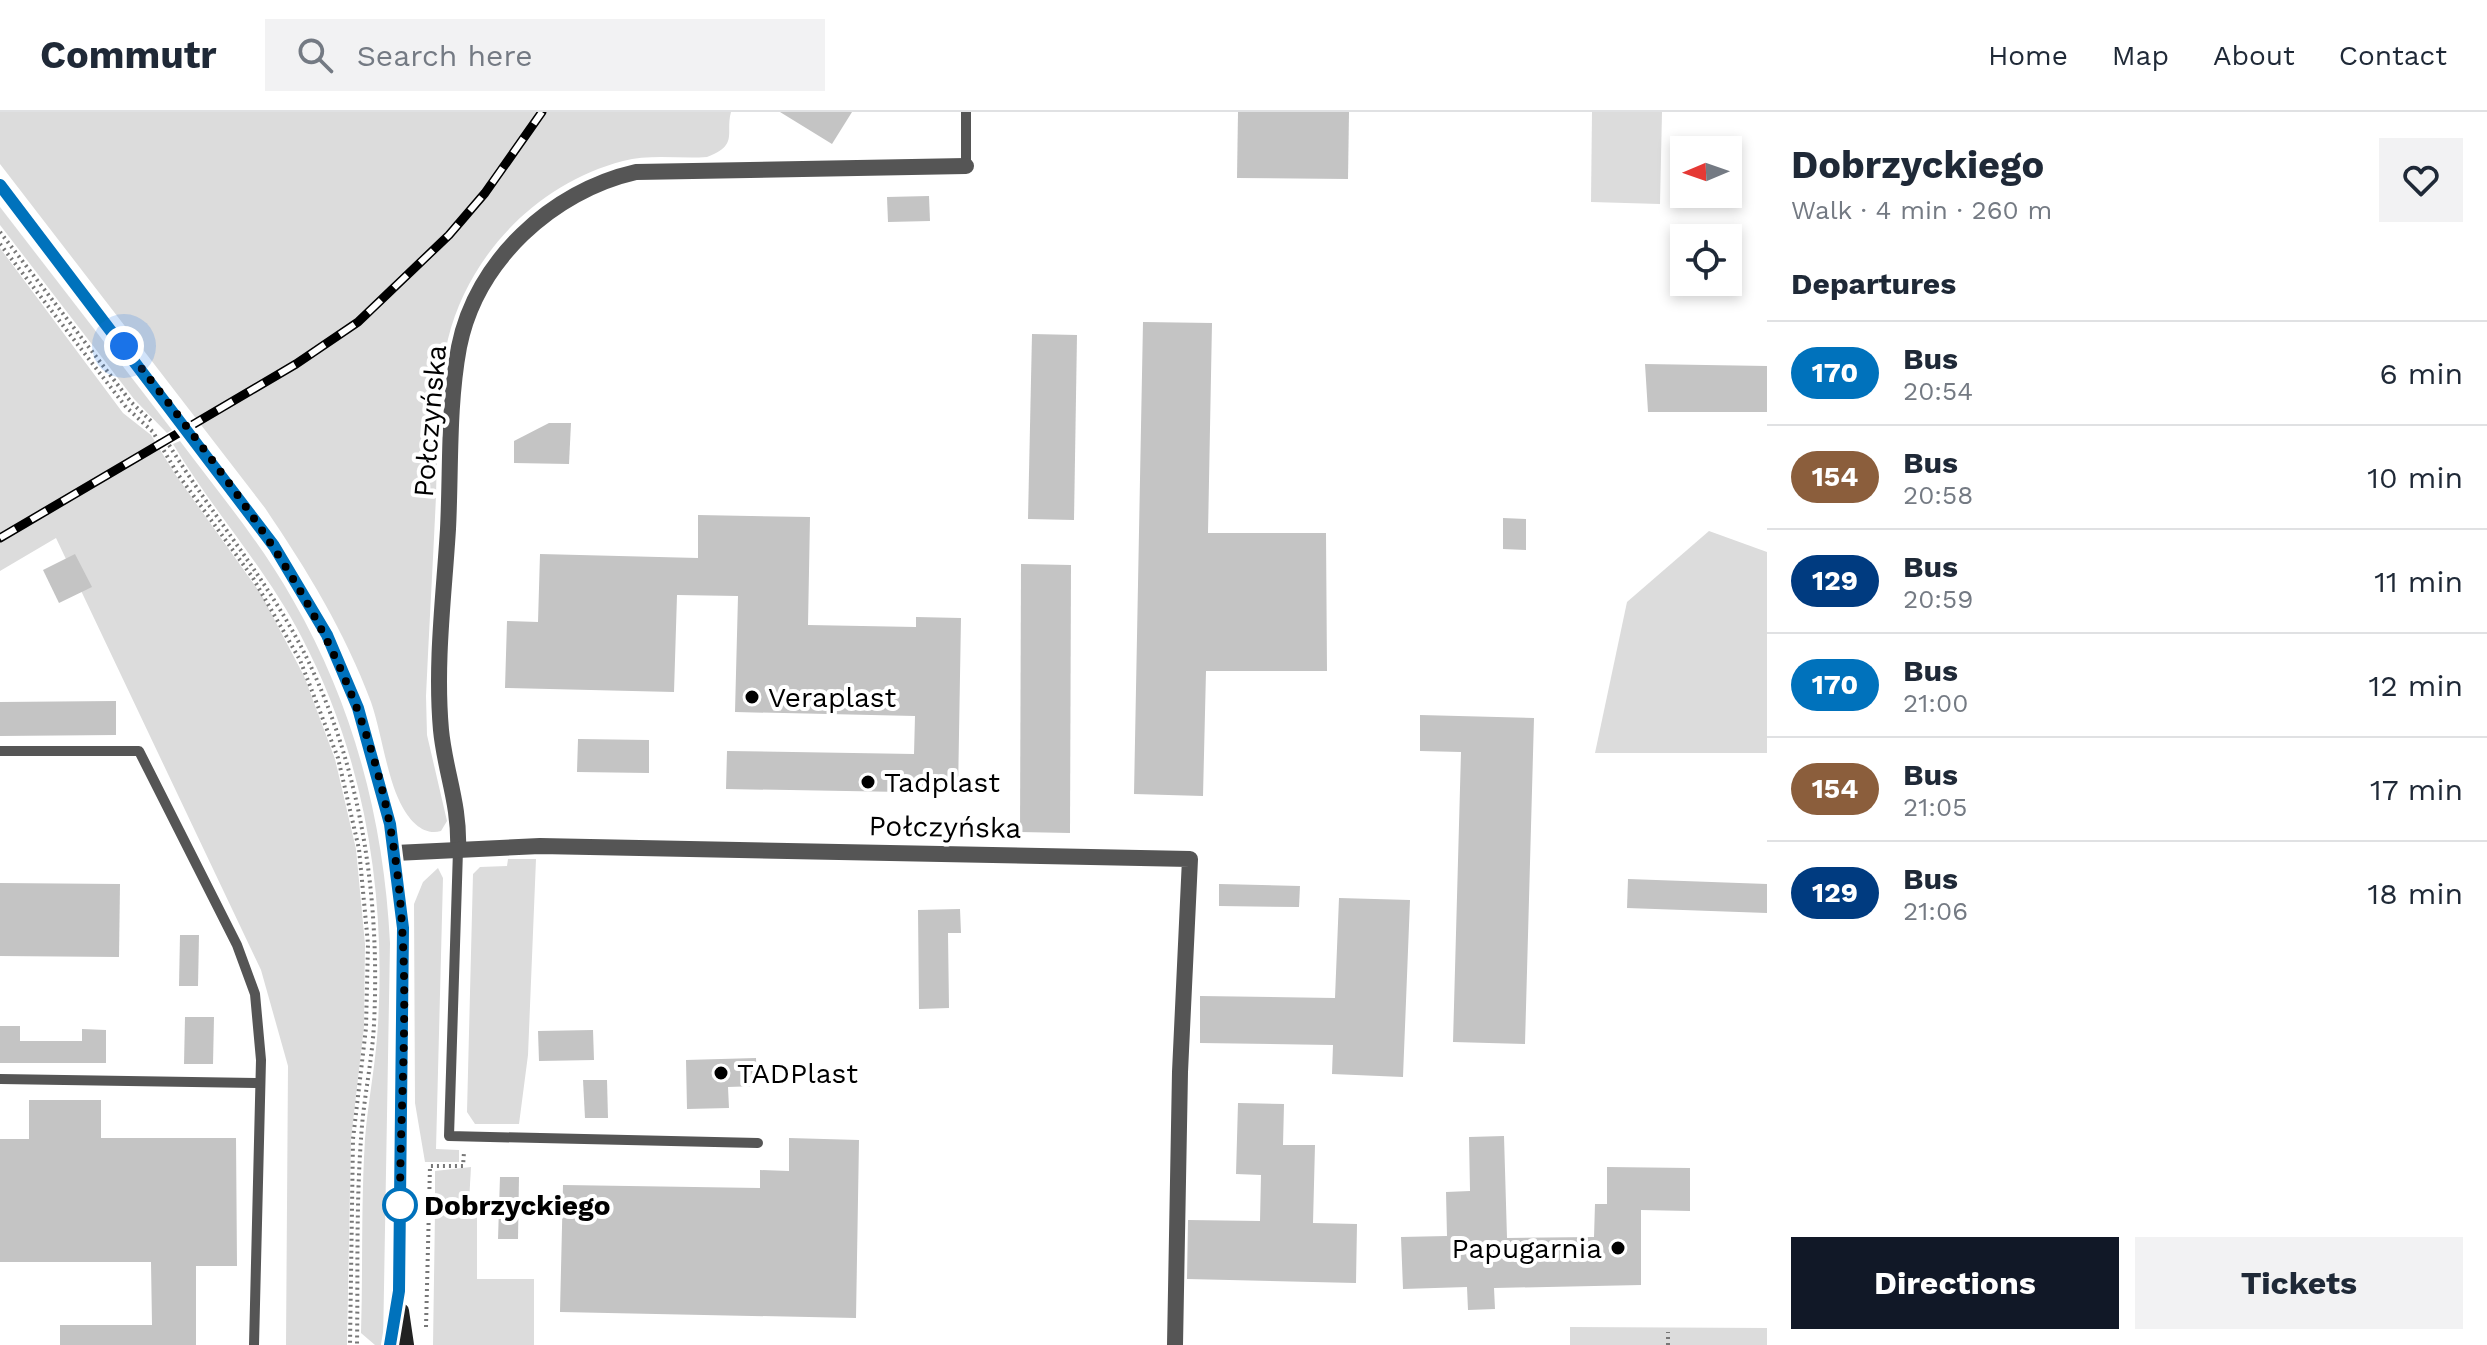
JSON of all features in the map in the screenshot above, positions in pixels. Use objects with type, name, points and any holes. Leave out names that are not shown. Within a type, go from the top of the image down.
[{"type":"main road","points":[[0,185],[254,517],[327,635],[358,708],[379,777],[395,853],[403,928],[398,1297],[390,1345]]},
{"type":"main road","points":[[398,1297],[406,1345]]},
{"type":"street","name":"Połczyńska","points":[[458,850],[458,807],[441,732],[439,671],[455,379],[470,312],[485,281],[507,251],[536,221],[571,197],[604,181],[636,172],[966,166]]},
{"type":"street","name":"Połczyńska","points":[[395,853],[540,846],[763,848],[1190,859],[1180,1072],[1175,1345]]},
{"type":"lane","points":[[966,112],[966,166]]},
{"type":"lane","points":[[0,751],[139,751],[237,945],[255,994],[260,1083],[254,1345]]},
{"type":"lane","points":[[458,850],[449,1136],[758,1143]]},
{"type":"lane","points":[[0,1079],[260,1083]]},
{"type":"path","points":[[0,232],[131,402],[158,427],[183,469],[269,589],[314,672],[345,756],[367,859],[375,953],[373,1028],[361,1139],[357,1345]]},
{"type":"path","points":[[0,244],[126,407],[153,432],[177,473],[263,593],[300,660],[338,758],[359,849],[368,954],[366,1028],[353,1139],[350,1345]]},
{"type":"path","points":[[425,1332],[430,1166],[463,1166],[465,1137]]},
{"type":"path","points":[[1668,1332],[1668,1345]]},
{"type":"shaded area","points":[[0,112],[731,112],[729,138],[717,153],[707,157],[654,157],[623,161],[592,171],[536,205],[490,251],[472,278],[458,308],[448,339],[439,397],[426,696],[427,735],[447,821],[441,831],[419,827],[397,797],[361,676],[324,602],[281,531],[0,164]]},
{"type":"shaded area","points":[[1592,112],[1662,112],[1660,204],[1591,202]]},
{"type":"shaded area","points":[[0,207],[172,430],[167,433],[134,399],[0,225]]},
{"type":"shaded area","points":[[0,248],[123,413],[151,435],[175,474],[261,594],[304,676],[335,759],[356,849],[365,944],[364,1027],[351,1139],[347,1345],[286,1345],[288,1066],[261,970],[56,538],[0,571]]},
{"type":"shaded area","points":[[180,441],[267,558],[314,640],[349,723],[373,809],[387,898],[390,943],[383,1345],[375,1345],[361,1333],[365,1139],[377,1039],[380,974],[374,874],[355,776],[323,681],[301,636],[271,586],[173,444]]},
{"type":"shaded area","points":[[1709,531],[1767,552],[1767,753],[1595,753],[1627,602]]},
{"type":"shaded area","points":[[508,859],[536,859],[528,1055],[519,1124],[475,1124],[467,1112],[473,874],[480,867],[507,866]]},
{"type":"shaded area","points":[[438,868],[443,878],[436,1149],[459,1150],[459,1162],[425,1162],[415,1103],[414,904],[423,882]]},
{"type":"shaded area","points":[[471,1167],[469,1202],[438,1203],[435,1198],[435,1171]]},
{"type":"shaded area","points":[[477,1207],[477,1279],[534,1279],[534,1345],[433,1345],[435,1212],[438,1208]]},
{"type":"shaded area","points":[[1570,1327],[1767,1328],[1767,1345],[1570,1345]]},
{"type":"building","points":[[780,112],[852,112],[832,144]]},
{"type":"building","points":[[1238,112],[1349,112],[1348,179],[1237,178]]},
{"type":"building","points":[[929,196],[930,221],[888,222],[887,197]]},
{"type":"building","points":[[1143,322],[1212,323],[1208,533],[1326,533],[1327,671],[1206,671],[1203,796],[1134,794]]},
{"type":"building","points":[[1032,334],[1077,335],[1074,520],[1028,519]]},
{"type":"building","points":[[1645,364],[1767,366],[1767,412],[1648,412]]},
{"type":"building","points":[[549,423],[571,423],[569,464],[514,463],[514,441]]},
{"type":"building","points":[[698,515],[810,517],[808,625],[916,627],[916,617],[961,618],[958,793],[726,789],[727,751],[914,754],[915,716],[735,712],[738,596],[677,595],[674,692],[505,688],[507,621],[538,622],[540,554],[698,558]]},
{"type":"building","points":[[1503,518],[1526,519],[1526,550],[1503,549]]},
{"type":"building","points":[[75,554],[92,587],[59,603],[43,570]]},
{"type":"building","points":[[1021,564],[1071,565],[1070,833],[1020,832]]},
{"type":"building","points":[[116,701],[116,735],[0,736],[0,702]]},
{"type":"building","points":[[1420,715],[1534,718],[1525,1044],[1453,1042],[1461,752],[1420,751]]},
{"type":"building","points":[[578,739],[649,740],[649,773],[577,772]]},
{"type":"building","points":[[1628,879],[1767,884],[1767,913],[1627,908]]},
{"type":"building","points":[[0,883],[120,884],[119,957],[0,956]]},
{"type":"building","points":[[1219,884],[1300,886],[1299,907],[1219,906]]},
{"type":"building","points":[[1339,898],[1410,900],[1403,1077],[1332,1074],[1333,1045],[1200,1043],[1200,996],[1335,998]]},
{"type":"building","points":[[960,909],[961,933],[948,933],[949,1008],[919,1009],[918,910]]},
{"type":"building","points":[[180,935],[199,935],[198,986],[179,986]]},
{"type":"building","points":[[185,1017],[214,1017],[213,1064],[184,1064]]},
{"type":"building","points":[[0,1026],[20,1026],[20,1041],[82,1041],[82,1029],[106,1030],[106,1063],[0,1063]]},
{"type":"building","points":[[593,1030],[594,1060],[539,1061],[538,1031]]},
{"type":"building","name":"TADPlast","points":[[756,1058],[757,1086],[728,1087],[729,1108],[687,1109],[686,1060]]},
{"type":"building","points":[[583,1080],[607,1080],[608,1118],[585,1118]]},
{"type":"building","points":[[29,1100],[101,1100],[101,1138],[236,1138],[237,1266],[196,1266],[196,1345],[60,1345],[60,1325],[152,1325],[151,1262],[0,1262],[0,1139],[29,1139]]},
{"type":"building","points":[[1238,1103],[1284,1104],[1283,1145],[1315,1145],[1313,1223],[1357,1224],[1356,1283],[1187,1279],[1188,1220],[1260,1221],[1261,1175],[1236,1174]]},
{"type":"building","points":[[1504,1136],[1507,1238],[1594,1237],[1595,1204],[1607,1204],[1607,1167],[1690,1168],[1690,1211],[1641,1210],[1641,1285],[1494,1288],[1495,1309],[1468,1310],[1467,1287],[1403,1289],[1401,1237],[1447,1236],[1446,1192],[1470,1191],[1469,1137]]},
{"type":"building","points":[[789,1138],[859,1140],[856,1318],[560,1312],[563,1185],[760,1188],[760,1170],[789,1171]]},
{"type":"building","points":[[500,1177],[519,1177],[518,1239],[498,1239]]},
{"type":"railway","points":[[0,538],[296,364],[358,322],[449,235],[485,193],[542,112]]},
{"type":"bus line","name":"170","points":[[0,185],[274,546],[327,635],[344,671],[370,743],[390,824],[403,928],[399,1291],[390,1345]]},
{"type":"place","name":"Veraplast","points":[[752,697]]},
{"type":"place","name":"Tadplast","points":[[868,782]]},
{"type":"place","name":"TADPlast","points":[[721,1073]]},
{"type":"place","name":"Dobrzyckiego","points":[[400,1205]]},
{"type":"place","name":"Papugarnia","points":[[1618,1248]]},
{"type":"route","points":[[124,346],[254,517],[293,575],[344,671],[370,743],[390,824],[403,928],[400,1205]]}]
